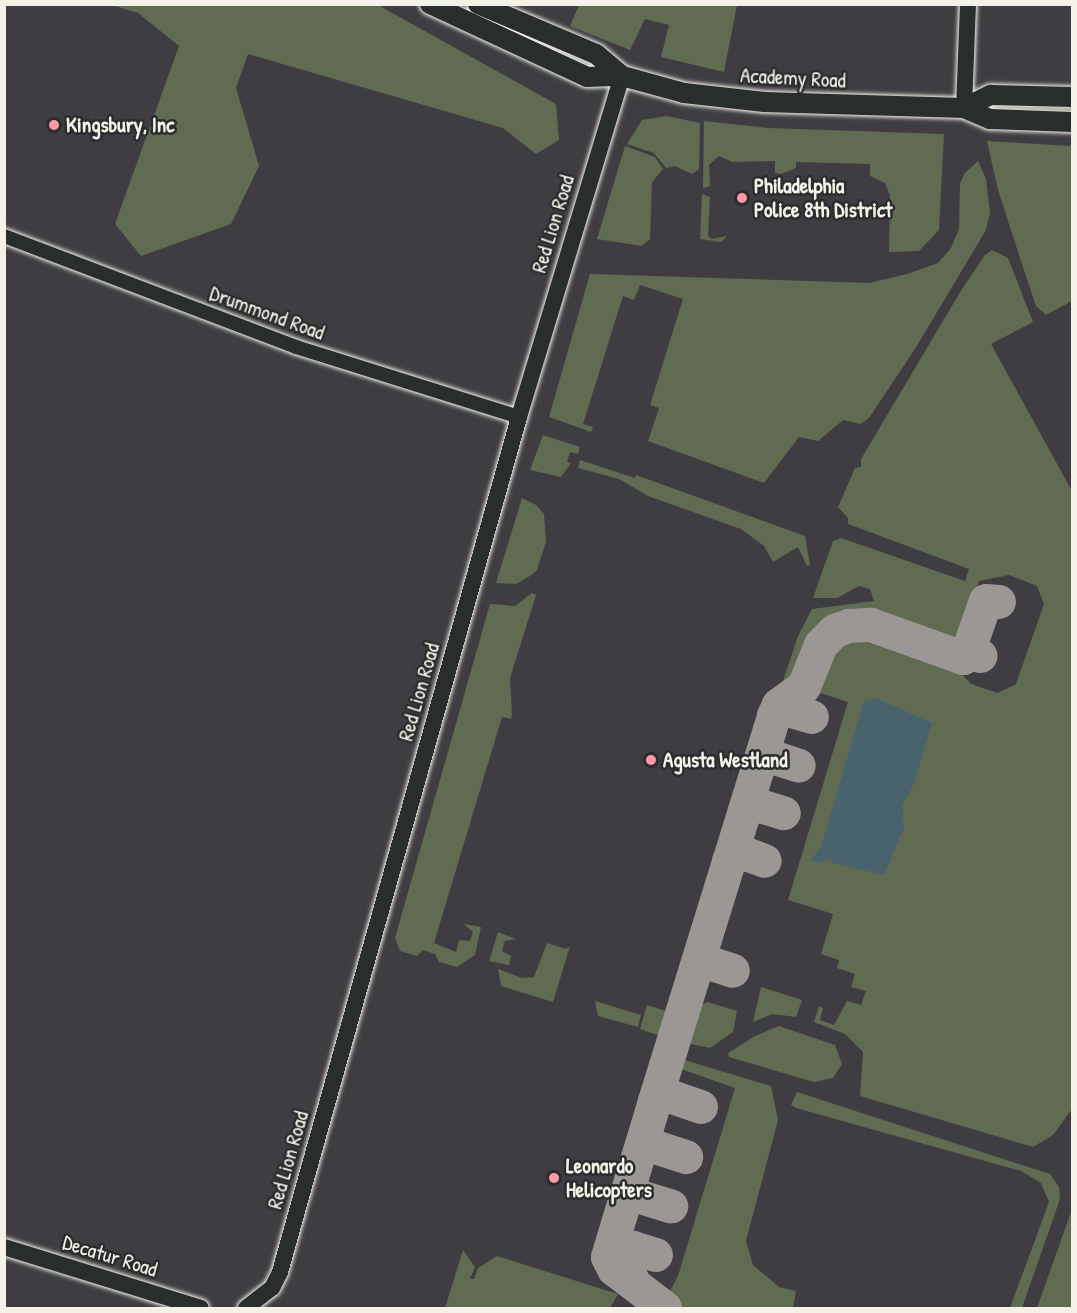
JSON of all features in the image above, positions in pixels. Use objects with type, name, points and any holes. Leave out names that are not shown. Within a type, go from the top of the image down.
[{"type":"main road","name":"Academy Road","points":[[430,4],[587,77],[622,76],[684,93],[764,102],[964,108],[990,119],[1072,122]]},
{"type":"main road","name":"Academy Road","points":[[478,4],[596,54],[622,76]]},
{"type":"main road","name":"Academy Road","points":[[964,108],[991,95],[1072,97]]},
{"type":"street","points":[[964,108],[968,4]]},
{"type":"street","name":"Red Lion Road","points":[[246,1308],[272,1288],[280,1272],[519,417],[622,76]]},
{"type":"street","name":"Drummond Road","points":[[4,236],[296,347],[519,417]]},
{"type":"street","name":"Decatur Road","points":[[4,1247],[201,1308]]},
{"type":"green space","points":[[112,5],[378,5],[556,104],[559,140],[536,154],[503,128],[248,54],[236,88],[259,166],[231,224],[141,256],[115,224],[179,46],[138,13]]},
{"type":"green space","points":[[579,5],[737,5],[724,72],[661,57],[669,25],[645,19],[630,50],[570,26]]},
{"type":"green space","points":[[667,116],[700,123],[699,169],[692,174],[675,166],[666,168],[654,153],[627,144],[642,120]]},
{"type":"green space","points":[[704,121],[768,128],[944,134],[939,230],[919,251],[889,252],[890,195],[885,183],[870,176],[870,164],[796,162],[796,168],[781,174],[775,173],[775,161],[732,162],[719,156],[709,165],[710,186],[703,188]]},
{"type":"green space","points":[[987,141],[1072,146],[1072,301],[1046,315],[1036,306],[998,190]]},
{"type":"green space","points":[[625,146],[655,157],[663,169],[652,182],[650,239],[642,246],[597,239]]},
{"type":"green space","points":[[978,161],[986,179],[990,213],[986,230],[915,349],[869,418],[861,424],[843,420],[818,441],[799,437],[764,483],[648,441],[659,408],[650,405],[683,299],[640,285],[634,300],[623,296],[583,424],[593,427],[591,432],[549,417],[590,274],[869,283],[907,274],[938,263],[951,248],[959,229],[960,184],[964,174]]},
{"type":"green space","points":[[702,194],[710,197],[708,236],[712,239],[727,236],[721,242],[700,239]]},
{"type":"green space","points":[[992,250],[1008,258],[1033,322],[991,344],[1072,491],[1072,1109],[1053,1135],[1033,1147],[860,1096],[863,1052],[845,1034],[814,1022],[819,1006],[823,1008],[820,1020],[834,1025],[847,1001],[861,1005],[866,991],[851,987],[855,974],[837,968],[839,960],[821,954],[833,914],[788,900],[848,702],[811,690],[825,650],[851,632],[871,633],[951,662],[971,684],[998,693],[1016,684],[1044,604],[1037,586],[1009,575],[979,581],[956,647],[872,618],[847,619],[817,635],[797,686],[783,681],[798,636],[812,609],[874,601],[870,589],[859,586],[837,598],[813,598],[833,541],[841,538],[965,581],[969,569],[848,524],[848,518],[838,507],[855,468],[861,467],[861,459],[962,289],[985,255]]},
{"type":"green space","points":[[543,435],[580,447],[578,454],[570,452],[567,462],[571,463],[561,477],[530,470]]},
{"type":"green space","points":[[580,460],[635,478],[636,475],[805,536],[810,565],[807,566],[798,547],[773,562],[764,546],[741,529],[648,496],[619,479],[578,468]]},
{"type":"green space","points":[[522,498],[536,505],[544,514],[546,542],[537,570],[530,576],[516,584],[496,583]]},
{"type":"green space","points":[[532,593],[536,595],[510,678],[511,719],[502,717],[434,943],[456,952],[459,940],[470,941],[473,932],[464,924],[481,927],[475,955],[457,967],[439,962],[435,954],[423,950],[417,956],[400,951],[395,938],[490,604],[515,606]]},
{"type":"green space","points":[[498,932],[516,939],[505,941],[502,951],[511,956],[509,965],[489,961]]},
{"type":"green space","points":[[547,943],[566,949],[570,946],[553,1002],[501,986],[498,969],[522,978],[534,977]]},
{"type":"green space","points":[[761,987],[802,1000],[796,1017],[772,1014],[753,1022]]},
{"type":"green space","points":[[595,1001],[641,1015],[638,1027],[598,1016]]},
{"type":"green space","points":[[708,1002],[737,1011],[733,1032],[710,1048],[686,1043],[684,1038],[693,1008]]},
{"type":"green space","points":[[647,1005],[669,1012],[672,1020],[667,1032],[657,1035],[640,1029]]},
{"type":"green space","points":[[779,1026],[835,1045],[842,1064],[833,1078],[814,1082],[729,1057],[728,1053],[755,1036]]},
{"type":"green space","points":[[681,1059],[771,1086],[778,1120],[746,1241],[753,1265],[779,1287],[796,1291],[793,1308],[677,1308],[667,1297],[678,1276],[735,1088],[678,1068],[676,1063]]},
{"type":"green space","points":[[797,1092],[1050,1174],[1059,1187],[1060,1199],[1022,1308],[1010,1308],[1049,1202],[1041,1183],[1021,1171],[796,1108],[791,1105]]},
{"type":"green space","points":[[1072,1210],[1072,1308],[1037,1308],[1071,1212]]},
{"type":"green space","points":[[463,1250],[475,1267],[470,1279],[474,1279],[478,1268],[497,1256],[618,1294],[610,1308],[445,1308]]},
{"type":"water","points":[[875,698],[932,723],[913,786],[902,805],[904,828],[884,875],[833,863],[830,858],[820,863],[811,860],[821,847],[864,701]]},
{"type":"taxiway","points":[[967,655],[986,601],[999,602]]},
{"type":"taxiway","points":[[774,716],[779,705],[804,687],[821,645],[835,631],[849,626],[871,625],[963,658],[971,653],[981,656]]},
{"type":"taxiway","points":[[655,1101],[774,716],[784,709],[812,717]]},
{"type":"taxiway","points":[[759,764],[772,757],[799,766]]},
{"type":"taxiway","points":[[745,812],[757,805],[784,813]]},
{"type":"taxiway","points":[[729,861],[743,853],[765,861]]},
{"type":"taxiway","points":[[696,969],[709,963],[733,971]]},
{"type":"taxiway","points":[[665,1308],[614,1269],[608,1257],[655,1101],[666,1095],[701,1107]]},
{"type":"taxiway","points":[[640,1152],[652,1146],[686,1157]]},
{"type":"taxiway","points":[[625,1202],[634,1195],[671,1206]]},
{"type":"taxiway","points":[[634,1283],[622,1258],[625,1251],[633,1248],[656,1255]]},
{"type":"place","name":"Kingsbury, Inc","points":[[54,125]]},
{"type":"place","name":"Philadelphia Police 8th District","points":[[742,198]]},
{"type":"place","name":"Agusta Westland","points":[[651,760]]},
{"type":"place","name":"Leonardo Helicopters","points":[[554,1178]]}]
